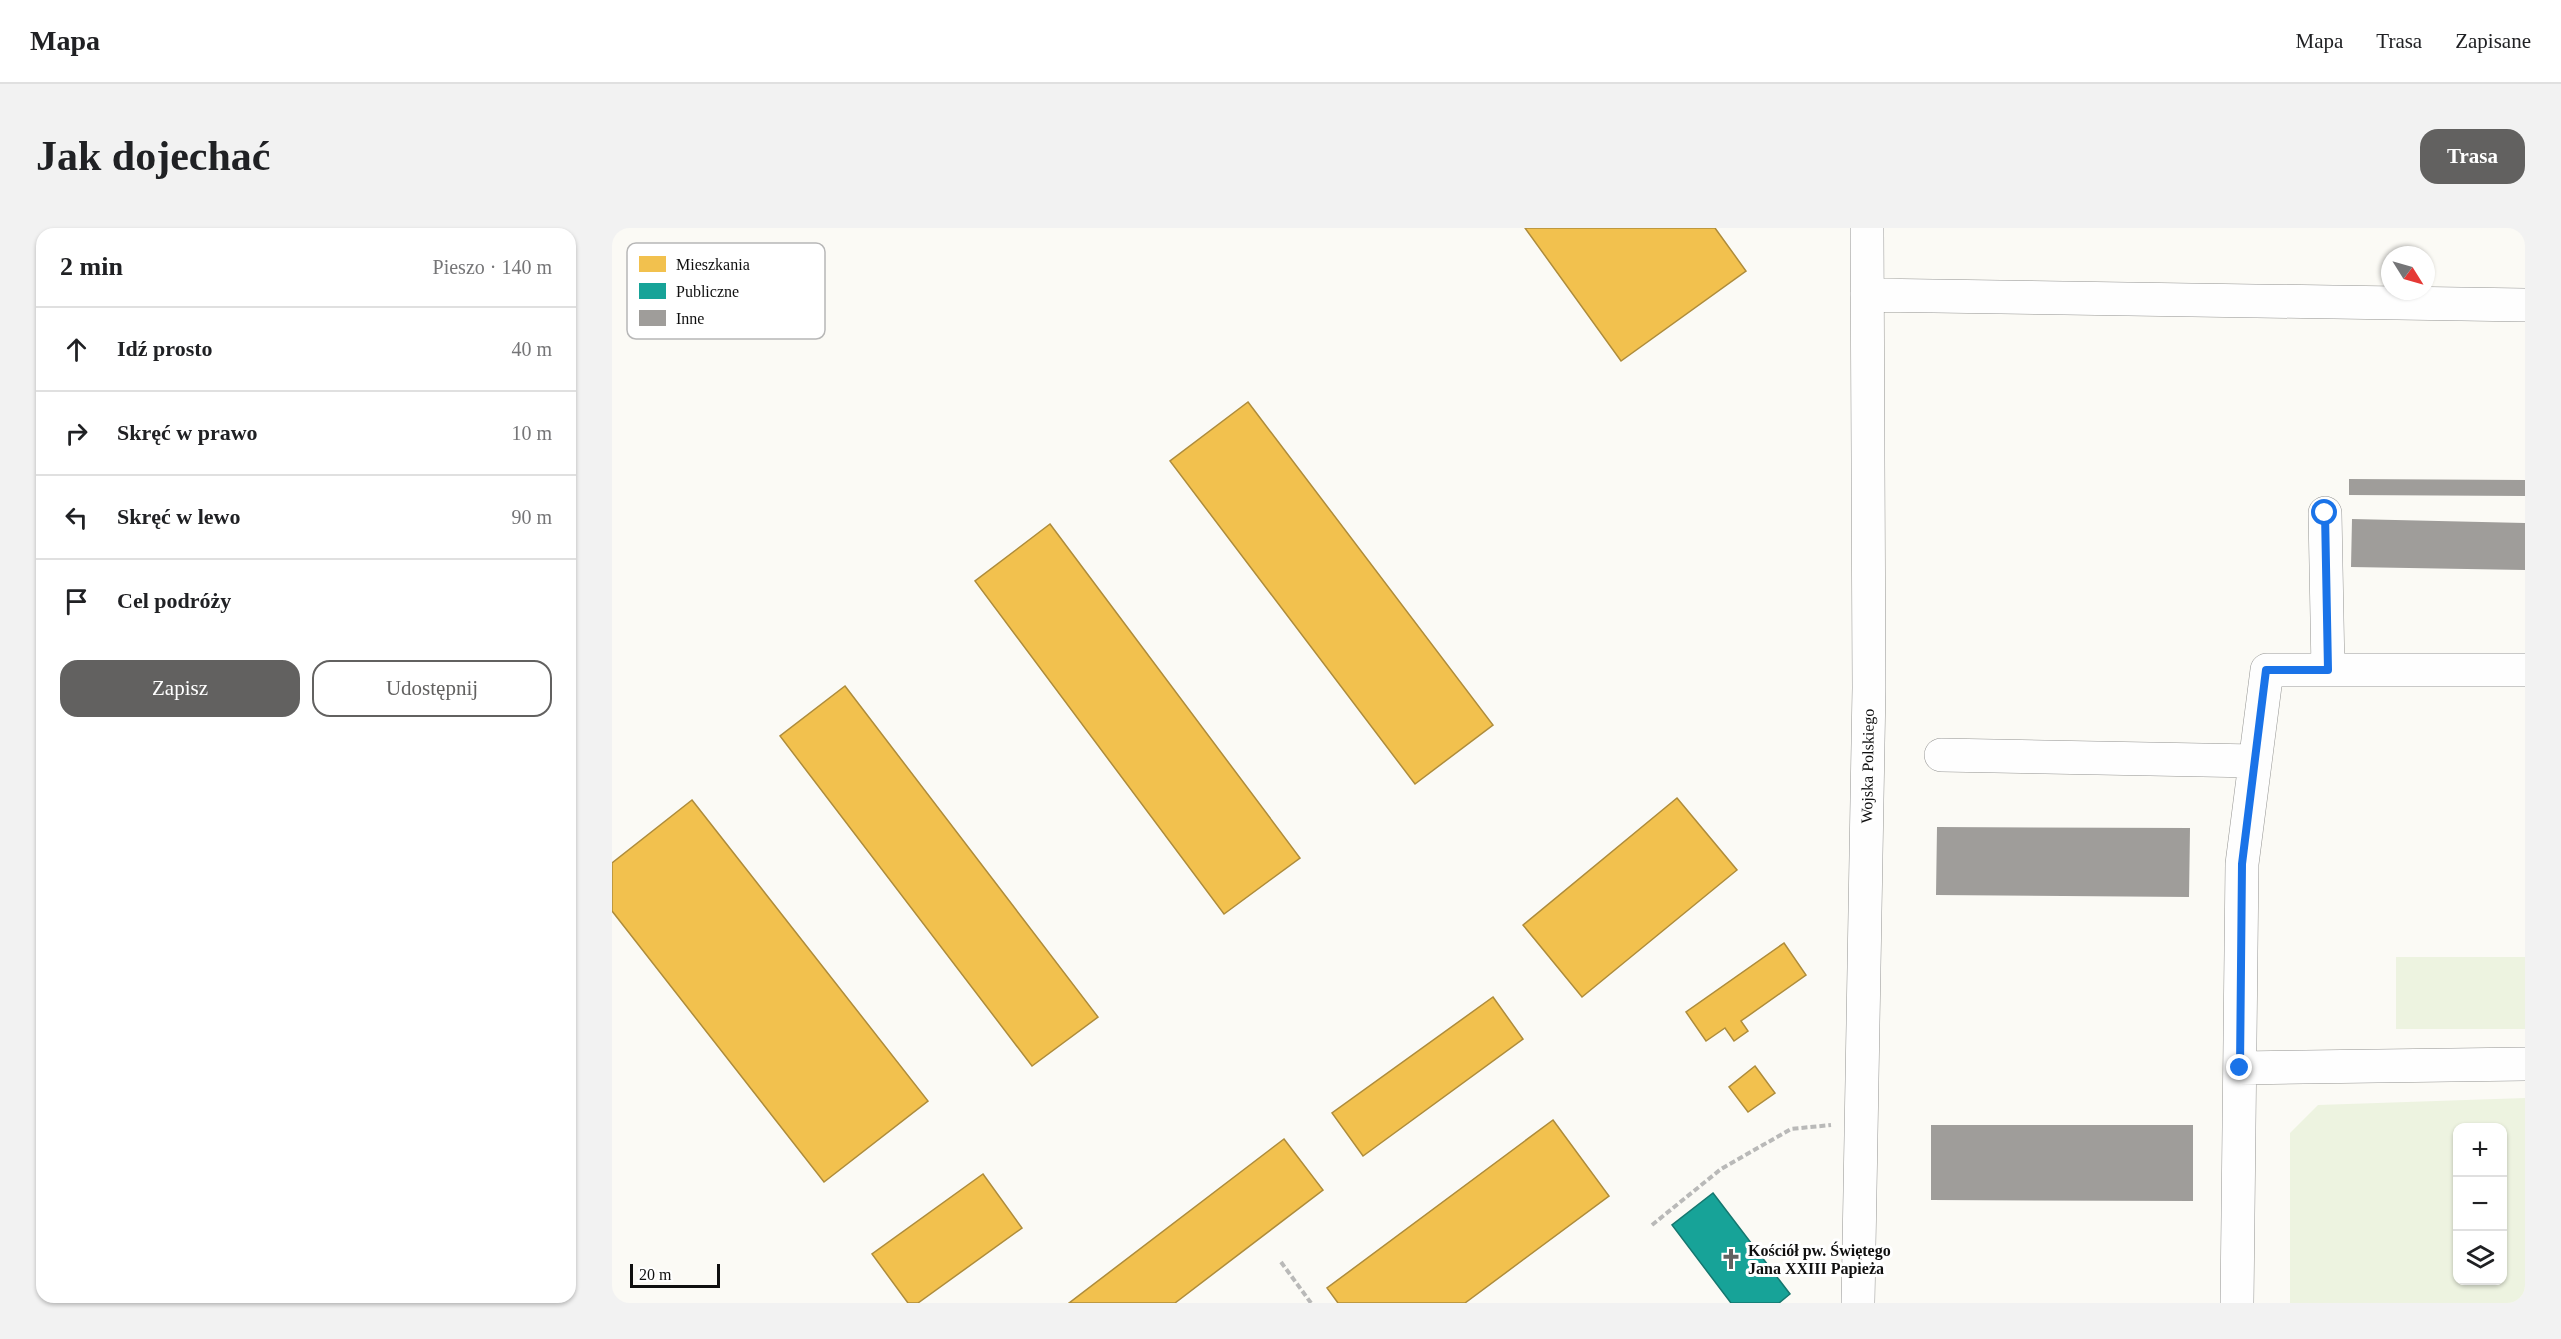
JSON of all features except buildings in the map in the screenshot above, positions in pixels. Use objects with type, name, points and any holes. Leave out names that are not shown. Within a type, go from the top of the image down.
[{"type":"street","name":"Wojska Polskiego","points":[[1858,1303],[1869,688],[1867,228]]},
{"type":"street","points":[[1867,295],[2525,305]]},
{"type":"street","points":[[2325,513],[2328,670]]},
{"type":"street","points":[[2237,1303],[2242,864],[2266,670],[2525,670]]},
{"type":"street","points":[[1941,755],[2255,761]]},
{"type":"street","points":[[2240,1068],[2525,1064]]},
{"type":"path","points":[[1652,1225],[1721,1169],[1791,1129],[1823,1125]]},
{"type":"path","points":[[1281,1263],[1311,1303]]},
{"type":"green space","points":[[2396,957],[2525,957],[2525,1029],[2396,1029]]},
{"type":"green space","points":[[2525,1098],[2525,1303],[2290,1303],[2290,1133],[2318,1105]]},
{"type":"place","name":"Kościół pw. Świętego Jana XXIII Papieża","points":[[1731,1259]]},
{"type":"route","points":[[2240,1068],[2242,864],[2266,670],[2328,670],[2325,513]]}]
